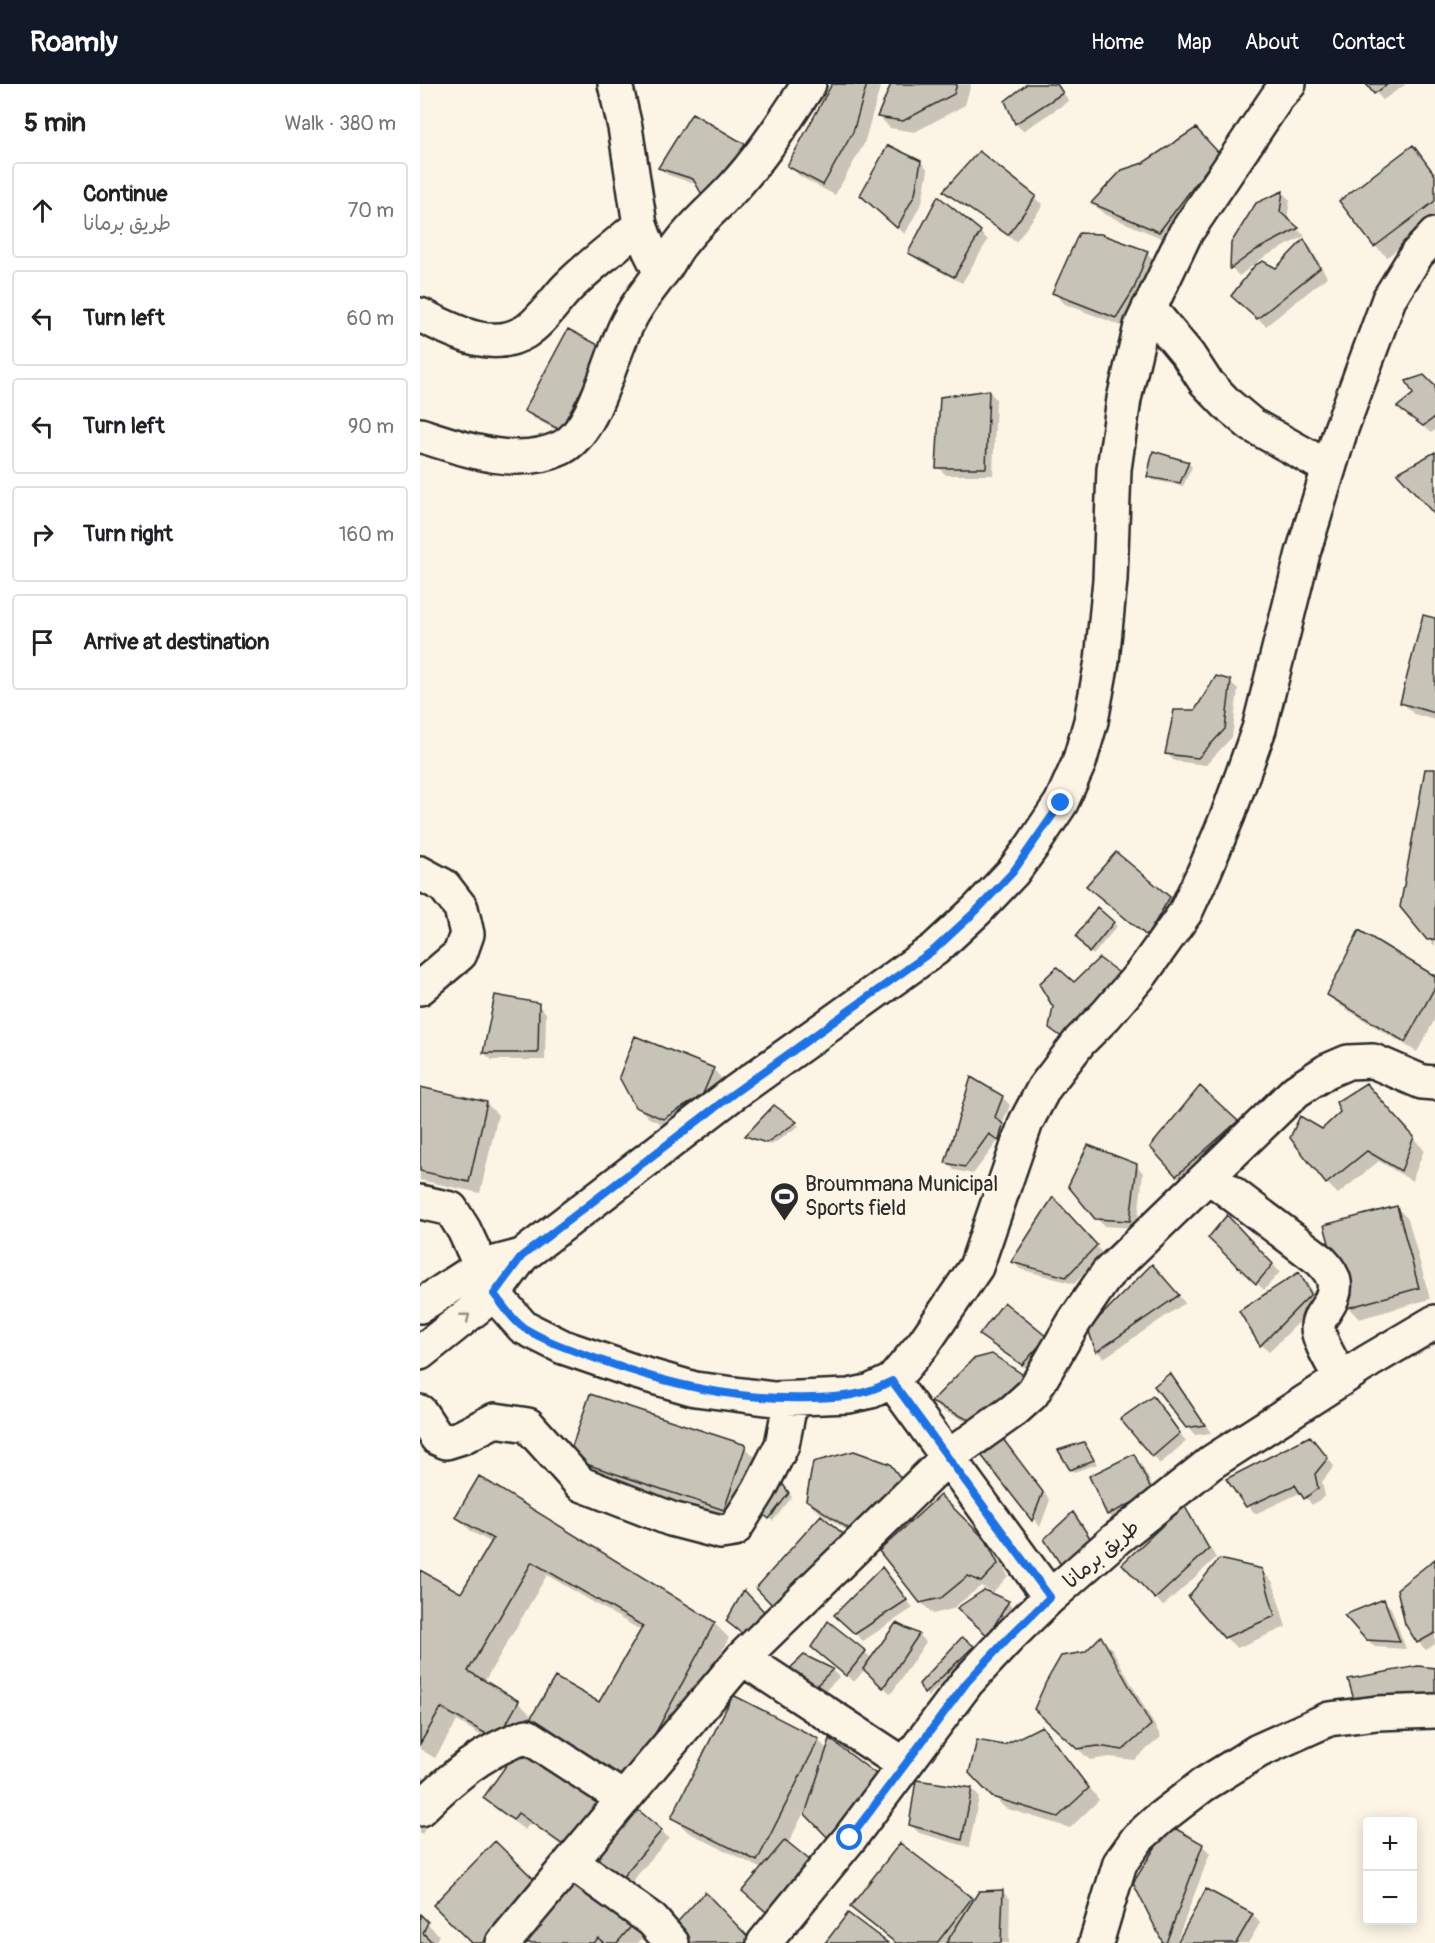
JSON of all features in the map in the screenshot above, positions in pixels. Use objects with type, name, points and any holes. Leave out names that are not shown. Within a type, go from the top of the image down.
[{"type":"street","points":[[615,84],[626,127],[640,225],[649,249],[662,273]]},
{"type":"street","points":[[420,435],[488,456],[532,456],[563,447],[580,431],[593,410],[615,350],[644,294],[662,273],[681,242],[740,180],[809,84]]},
{"type":"street","points":[[420,1353],[487,1280],[522,1256],[734,1093],[935,949],[1013,872],[1039,837],[1061,803],[1079,763],[1091,721],[1102,661],[1110,580],[1114,469],[1126,388],[1141,326],[1185,234],[1278,96],[1289,84]]},
{"type":"street","points":[[420,315],[470,338],[507,340],[525,332],[567,287],[640,225]]},
{"type":"street","points":[[420,1202],[451,1209],[464,1230],[487,1280],[523,1327],[563,1347],[695,1389],[774,1400],[849,1396],[871,1391],[892,1381],[924,1343],[976,1267],[1026,1122],[1044,1088],[1080,1041],[1142,973],[1185,914],[1228,815],[1259,729],[1300,564],[1341,429],[1389,299],[1417,254],[1435,235]]},
{"type":"street","points":[[1149,308],[1188,355],[1205,381],[1228,405],[1252,425],[1329,468]]},
{"type":"street","points":[[420,873],[444,886],[461,908],[467,934],[460,954],[420,988]]},
{"type":"street","points":[[503,1943],[742,1658],[948,1458],[1013,1411],[1032,1394],[1074,1322],[1107,1274],[1296,1091],[1327,1071],[1348,1062],[1373,1061],[1422,1083],[1435,1083]]},
{"type":"street","points":[[1209,1176],[1330,1270],[1335,1282],[1334,1296],[1320,1317],[1318,1327],[1320,1337],[1341,1378]]},
{"type":"street","points":[[420,1306],[487,1280]]},
{"type":"street","name":"طريق برمانا","points":[[764,1943],[843,1847],[967,1682],[1050,1597],[1116,1539],[1212,1462],[1341,1378],[1435,1322]]},
{"type":"street","points":[[892,1381],[1050,1597]]},
{"type":"street","points":[[420,1412],[437,1438],[446,1442],[462,1437],[495,1420],[528,1425],[581,1484],[671,1519],[721,1532],[734,1530],[759,1490],[782,1445],[791,1399]]},
{"type":"street","points":[[742,1658],[905,1765]]},
{"type":"street","points":[[1096,1943],[1120,1863],[1138,1838],[1203,1785],[1258,1751],[1329,1719],[1377,1713],[1435,1711]]},
{"type":"street","points":[[420,1809],[473,1761],[506,1743],[526,1736],[624,1799]]},
{"type":"street","points":[[571,1862],[652,1920],[672,1943]]},
{"type":"building","points":[[832,84],[867,84],[853,132],[823,185],[787,166]]},
{"type":"building","points":[[891,84],[957,84],[954,94],[903,121],[877,117]]},
{"type":"building","points":[[1027,84],[1057,84],[1063,93],[1015,124],[1005,101]]},
{"type":"building","points":[[1366,84],[1388,84],[1374,94]]},
{"type":"building","points":[[692,113],[748,146],[705,200],[693,179],[658,168]]},
{"type":"building","points":[[1196,128],[1219,153],[1159,232],[1091,203],[1122,170],[1143,163]]},
{"type":"building","points":[[888,145],[921,161],[915,194],[897,228],[860,195]]},
{"type":"building","points":[[1413,145],[1435,175],[1435,201],[1374,247],[1339,201]]},
{"type":"building","points":[[979,151],[1036,196],[1008,235],[943,191]]},
{"type":"building","points":[[1283,191],[1280,212],[1299,228],[1256,250],[1230,269],[1231,243],[1256,203]]},
{"type":"building","points":[[938,196],[981,231],[954,277],[908,253]]},
{"type":"building","points":[[1079,233],[1101,234],[1148,251],[1134,289],[1116,318],[1052,293]]},
{"type":"building","points":[[1304,239],[1320,268],[1257,319],[1231,296],[1255,265],[1263,261],[1276,268]]},
{"type":"building","points":[[568,329],[604,348],[560,430],[524,411]]},
{"type":"building","points":[[1424,375],[1435,386],[1435,417],[1423,426],[1397,407],[1413,394],[1406,381]]},
{"type":"building","points":[[989,390],[986,468],[936,468],[940,397]]},
{"type":"building","points":[[1153,451],[1189,462],[1180,483],[1147,477]]},
{"type":"building","points":[[1435,452],[1435,515],[1397,473]]},
{"type":"building","points":[[1423,615],[1435,618],[1435,713],[1400,703]]},
{"type":"building","points":[[1216,676],[1231,680],[1225,729],[1198,758],[1165,754],[1174,710],[1195,710]]},
{"type":"building","points":[[1425,769],[1435,769],[1435,939],[1427,940],[1400,907]]},
{"type":"building","points":[[1116,852],[1170,897],[1147,936],[1086,886]]},
{"type":"building","points":[[1097,907],[1114,922],[1089,953],[1076,936]]},
{"type":"building","points":[[1359,930],[1435,976],[1435,987],[1405,1042],[1327,995]]},
{"type":"building","points":[[1099,958],[1122,975],[1066,1040],[1049,1028],[1053,1007],[1039,984],[1057,967],[1074,982]]},
{"type":"building","points":[[495,995],[539,1003],[538,1053],[483,1053]]},
{"type":"building","points":[[635,1036],[714,1068],[702,1096],[663,1119],[635,1107],[619,1077]]},
{"type":"building","points":[[971,1077],[1003,1096],[995,1117],[1003,1124],[999,1141],[989,1134],[965,1167],[945,1163]]},
{"type":"building","points":[[1366,1083],[1414,1137],[1401,1171],[1367,1151],[1326,1184],[1290,1138],[1300,1116],[1322,1129],[1340,1112],[1336,1102]]},
{"type":"building","points":[[1200,1086],[1238,1121],[1176,1176],[1150,1147]]},
{"type":"building","points":[[420,1087],[487,1102],[469,1182],[420,1171]]},
{"type":"building","points":[[774,1105],[797,1122],[766,1143],[745,1136]]},
{"type":"building","points":[[1088,1145],[1137,1164],[1130,1221],[1095,1219],[1068,1186]]},
{"type":"building","points":[[1053,1197],[1097,1245],[1066,1277],[1011,1262]]},
{"type":"building","points":[[1397,1206],[1419,1288],[1347,1308],[1324,1225]]},
{"type":"building","points":[[1227,1215],[1273,1264],[1256,1284],[1208,1238]]},
{"type":"building","points":[[1152,1264],[1179,1295],[1096,1352],[1088,1329]]},
{"type":"building","points":[[1299,1272],[1311,1294],[1260,1346],[1239,1311]]},
{"type":"building","points":[[1004,1302],[1047,1337],[1022,1365],[979,1335]]},
{"type":"building","points":[[992,1354],[1034,1382],[984,1427],[931,1402],[973,1359]]},
{"type":"building","points":[[1170,1373],[1205,1425],[1186,1428],[1154,1386]]},
{"type":"building","points":[[590,1394],[746,1445],[724,1510],[568,1458]]},
{"type":"building","points":[[1153,1396],[1180,1433],[1152,1457],[1120,1419]]},
{"type":"building","points":[[1310,1436],[1328,1458],[1315,1474],[1318,1488],[1304,1499],[1295,1485],[1246,1507],[1226,1479]]},
{"type":"building","points":[[1003,1439],[1043,1492],[1032,1521],[982,1456]]},
{"type":"building","points":[[1084,1442],[1094,1460],[1070,1470],[1058,1450]]},
{"type":"building","points":[[854,1451],[890,1464],[909,1489],[861,1537],[806,1500],[813,1462]]},
{"type":"building","points":[[1134,1454],[1153,1493],[1107,1515],[1089,1476]]},
{"type":"building","points":[[479,1476],[715,1622],[626,1788],[524,1729],[555,1677],[599,1702],[643,1626],[532,1562],[468,1671],[519,1701],[497,1740],[441,1708],[420,1744],[420,1570],[461,1593],[493,1539],[455,1517]]},
{"type":"building","points":[[777,1476],[789,1493],[769,1519],[756,1508]]},
{"type":"building","points":[[940,1495],[986,1540],[998,1564],[981,1582],[968,1576],[941,1598],[920,1603],[879,1551]]},
{"type":"building","points":[[1184,1505],[1209,1549],[1155,1599],[1122,1564]]},
{"type":"building","points":[[1073,1512],[1094,1544],[1063,1568],[1044,1539]]},
{"type":"building","points":[[821,1515],[855,1544],[776,1609],[756,1588]]},
{"type":"building","points":[[1219,1559],[1262,1569],[1275,1616],[1224,1638],[1188,1597]]},
{"type":"building","points":[[1435,1559],[1435,1633],[1417,1643],[1405,1624],[1397,1589]]},
{"type":"building","points":[[882,1567],[907,1600],[855,1634],[834,1615]]},
{"type":"building","points":[[744,1590],[772,1620],[749,1639],[726,1621]]},
{"type":"building","points":[[984,1590],[1009,1601],[988,1636],[957,1608]]},
{"type":"building","points":[[1384,1599],[1400,1642],[1366,1640],[1344,1615]]},
{"type":"building","points":[[828,1621],[866,1651],[846,1676],[811,1647]]},
{"type":"building","points":[[896,1623],[919,1634],[883,1688],[863,1669]]},
{"type":"building","points":[[1101,1636],[1151,1725],[1123,1750],[1098,1746],[1077,1749],[1034,1709],[1061,1656],[1085,1652]]},
{"type":"building","points":[[962,1637],[974,1646],[924,1694],[919,1684]]},
{"type":"building","points":[[804,1655],[833,1669],[806,1696],[782,1676]]},
{"type":"building","points":[[1418,1666],[1435,1668],[1435,1700],[1356,1707],[1348,1679]]},
{"type":"building","points":[[733,1695],[819,1739],[757,1861],[671,1818]]},
{"type":"building","points":[[1042,1726],[1089,1788],[1058,1817],[992,1797],[969,1773],[977,1740],[1004,1745]]},
{"type":"building","points":[[830,1739],[884,1780],[830,1840],[805,1814]]},
{"type":"building","points":[[520,1746],[599,1803],[566,1847],[518,1813],[513,1820],[483,1798]]},
{"type":"building","points":[[916,1780],[972,1788],[962,1840],[909,1825]]},
{"type":"building","points":[[630,1803],[662,1830],[614,1887],[582,1860]]},
{"type":"building","points":[[1169,1825],[1203,1844],[1166,1943],[1163,1943],[1133,1883]]},
{"type":"building","points":[[785,1840],[817,1866],[773,1918],[742,1891]]},
{"type":"building","points":[[495,1841],[540,1885],[482,1943],[471,1943],[433,1905]]},
{"type":"building","points":[[900,1843],[972,1898],[937,1943],[896,1943],[850,1907]]},
{"type":"building","points":[[576,1874],[634,1923],[617,1943],[604,1943],[598,1938],[593,1943],[517,1943]]},
{"type":"building","points":[[1206,1889],[1253,1914],[1236,1943],[1177,1943]]},
{"type":"building","points":[[1003,1890],[1001,1943],[946,1943],[979,1891]]},
{"type":"building","points":[[705,1892],[754,1943],[679,1943],[670,1930]]},
{"type":"building","points":[[848,1913],[888,1943],[825,1943]]},
{"type":"building","points":[[420,1914],[428,1922],[423,1933],[433,1943],[420,1943]]},
{"type":"place","name":"Broummana Municipal Sports field","points":[[784,1222]]},
{"type":"route","points":[[850,1838],[967,1682],[1050,1597],[892,1381],[871,1391],[849,1396],[774,1400],[695,1389],[563,1347],[523,1327],[494,1294],[522,1256],[734,1093],[935,949],[1013,872],[1061,803]]}]
